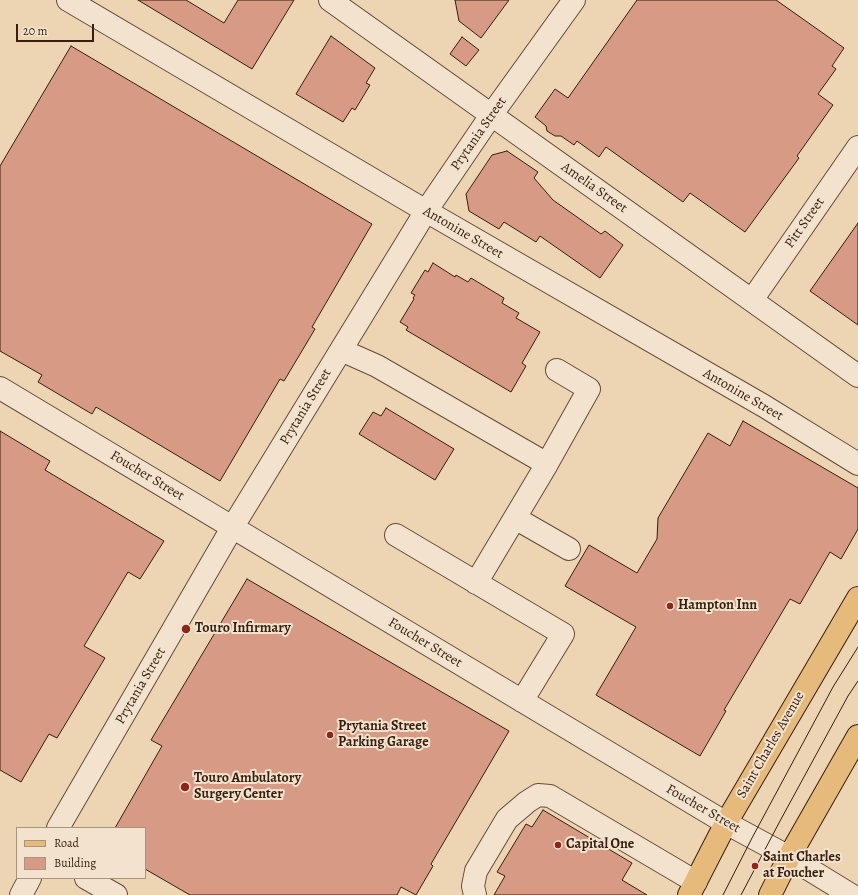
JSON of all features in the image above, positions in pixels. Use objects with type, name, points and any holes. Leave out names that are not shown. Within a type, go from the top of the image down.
[{"type":"main road","name":"Saint Charles Avenue","points":[[693,888],[726,823],[858,598]]},
{"type":"main road","points":[[770,895],[789,857],[858,736]]},
{"type":"street","name":"Antonine Street","points":[[68,0],[426,212],[764,406],[858,464]]},
{"type":"street","name":"Amelia Street","points":[[330,0],[858,376]]},
{"type":"street","name":"Prytania Street","points":[[59,827],[232,528],[426,212],[492,114],[574,0]]},
{"type":"street","name":"Pitt Street","points":[[752,300],[858,147]]},
{"type":"street","points":[[341,350],[378,366],[547,464]]},
{"type":"street","points":[[476,582],[547,464],[589,389],[557,370]]},
{"type":"street","name":"Foucher Street","points":[[0,388],[726,823],[789,857],[851,895]]},
{"type":"street","points":[[515,518],[569,548]]},
{"type":"street","points":[[396,535],[563,634],[522,701]]},
{"type":"street","points":[[475,895],[473,886],[476,871],[507,819],[538,795],[550,796],[693,888]]},
{"type":"street","points":[[21,895],[29,879]]},
{"type":"street","points":[[88,879],[116,895]]},
{"type":"building","points":[[138,0],[186,0],[224,23],[238,0],[294,0],[252,69]]},
{"type":"building","points":[[455,0],[509,0],[481,38],[459,21]]},
{"type":"building","points":[[637,0],[776,0],[844,48],[832,66],[836,69],[818,94],[833,105],[797,156],[799,158],[745,232],[690,193],[683,202],[606,147],[599,157],[577,141],[574,145],[561,136],[555,136],[547,131],[546,126],[535,117],[555,89],[568,98]]},
{"type":"building","points":[[331,36],[375,68],[366,83],[370,85],[355,110],[352,108],[343,122],[296,94]]},
{"type":"building","points":[[462,37],[479,50],[466,66],[450,54]]},
{"type":"building","points":[[71,46],[372,224],[312,327],[315,329],[284,381],[280,379],[220,481],[96,407],[92,414],[38,382],[42,375],[0,351],[0,166]]},
{"type":"building","points":[[507,151],[538,172],[534,178],[553,200],[601,234],[605,231],[623,245],[600,278],[540,236],[536,242],[504,222],[499,229],[469,211],[466,194],[492,155]]},
{"type":"building","points":[[858,223],[858,325],[810,291]]},
{"type":"building","points":[[433,263],[455,277],[456,275],[468,282],[471,278],[504,298],[502,303],[519,313],[516,318],[540,332],[522,363],[526,366],[511,392],[406,330],[408,327],[400,322],[414,299],[413,298],[415,295],[411,293],[425,270],[428,272]]},
{"type":"building","points":[[386,408],[454,449],[435,480],[359,434],[373,412],[381,416]]},
{"type":"building","points":[[743,421],[858,488],[858,529],[841,559],[830,552],[800,604],[790,599],[724,710],[726,711],[700,756],[596,695],[636,627],[565,586],[589,545],[637,573],[657,539],[658,518],[708,433],[730,446]]},
{"type":"building","points":[[0,431],[50,461],[45,470],[164,541],[140,579],[128,572],[84,646],[105,658],[57,738],[49,734],[21,782],[0,770]]},
{"type":"building","name":"Prytania Street Parking Garage","points":[[247,579],[509,731],[431,864],[433,866],[416,895],[401,887],[397,895],[190,895],[146,870],[146,827],[116,827],[162,746],[151,740]]},
{"type":"building","name":"Capital One","points":[[543,810],[632,863],[622,880],[647,895],[494,895],[505,876],[497,872],[526,824],[532,827]]},
{"type":"tram line","points":[[723,895],[833,687],[858,647]]},
{"type":"tram line","points":[[741,895],[848,696],[858,681]]},
{"type":"place","name":"Hampton Inn","points":[[670,606]]},
{"type":"place","name":"Touro Infirmary","points":[[186,629]]},
{"type":"place","name":"Prytania Street Parking Garage","points":[[330,735]]},
{"type":"place","name":"Touro Ambulatory Surgery Center","points":[[185,787]]},
{"type":"place","name":"Capital One","points":[[558,845]]},
{"type":"place","name":"Saint Charles at Foucher","points":[[755,866]]}]
